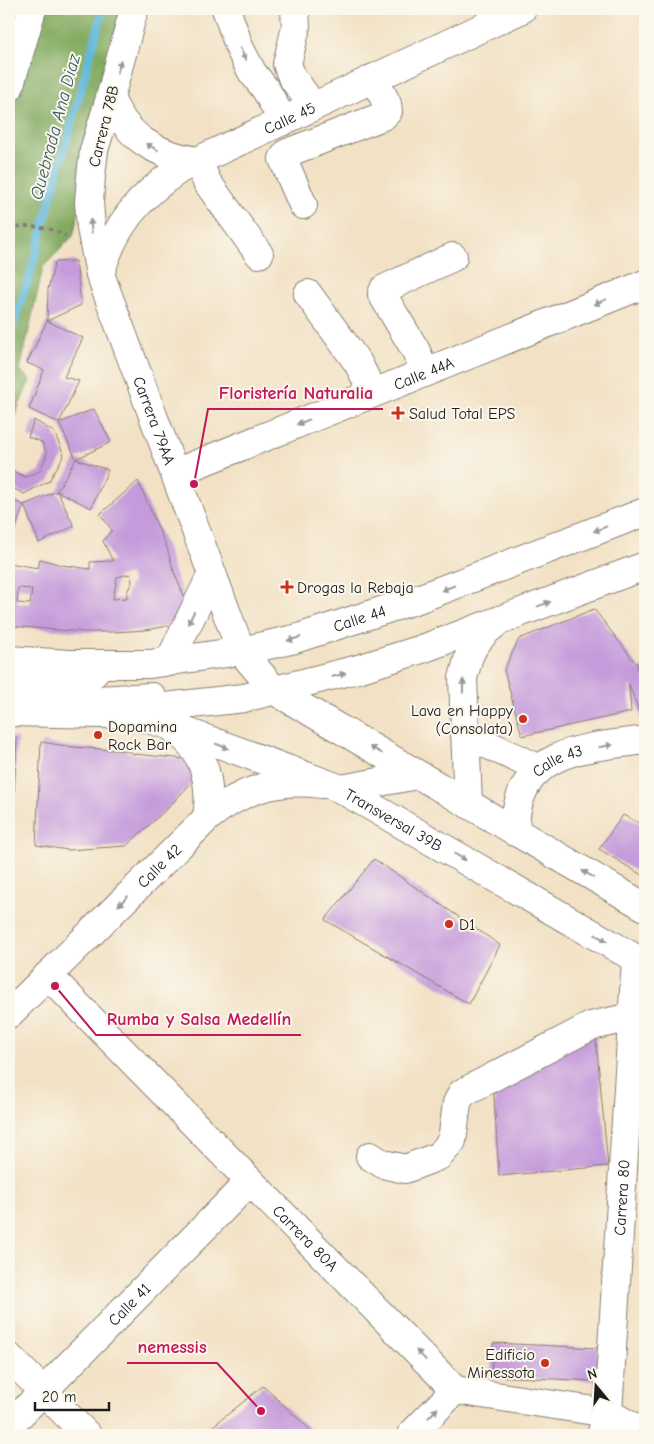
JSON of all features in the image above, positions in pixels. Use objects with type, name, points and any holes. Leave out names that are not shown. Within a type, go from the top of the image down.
[{"type":"street","points":[[9,88],[32,9]]},
{"type":"street","name":"Carrera 78B","points":[[100,274],[91,228],[91,176],[94,150],[134,9]]},
{"type":"street","points":[[226,9],[240,49],[283,121]]},
{"type":"street","points":[[295,9],[296,27],[286,64],[313,106]]},
{"type":"street","name":"Calle 45","points":[[100,274],[113,237],[135,205],[164,179],[313,106],[522,9]]},
{"type":"street","points":[[258,79],[286,64]]},
{"type":"street","points":[[303,205],[283,159],[287,153],[383,116],[388,111],[387,104],[374,78]]},
{"type":"street","points":[[110,98],[116,112],[124,123],[144,143],[170,156],[198,161],[207,182],[259,254]]},
{"type":"street","points":[[425,372],[416,351],[382,294],[384,289],[453,257]]},
{"type":"street","name":"Carrera 79AA","points":[[100,274],[241,651]]},
{"type":"street","name":"Calle 44A","points":[[175,473],[645,284]]},
{"type":"street","points":[[308,294],[358,363],[373,393]]},
{"type":"street","name":"Calle 44","points":[[9,676],[65,677],[241,651],[295,639],[418,599],[645,512]]},
{"type":"street","points":[[9,712],[104,714],[244,698],[350,672],[404,655],[645,566]]},
{"type":"street","points":[[212,574],[171,661],[230,670],[274,691],[645,907]]},
{"type":"street","points":[[468,804],[463,690],[465,667],[474,646],[485,632],[498,621]]},
{"type":"street","points":[[241,651],[274,691]]},
{"type":"street","name":"Calle 44","points":[[9,660],[68,664],[171,661]]},
{"type":"street","points":[[9,697],[78,701],[274,691]]},
{"type":"street","name":"Transversal 39B","points":[[127,712],[168,725],[341,789],[641,961]]},
{"type":"street","points":[[168,725],[189,742],[203,765],[210,791],[207,818]]},
{"type":"street","points":[[466,734],[540,769]]},
{"type":"street","name":"Calle 43","points":[[515,832],[517,810],[529,781],[552,759],[567,752],[645,740]]},
{"type":"street","points":[[341,789],[418,775]]},
{"type":"street","name":"Calle 42","points":[[9,1014],[221,806],[253,790],[271,785],[306,782],[341,789]]},
{"type":"street","name":"Carrera 80","points":[[604,1424],[632,1017],[641,961]]},
{"type":"street","name":"Carrera 80A","points":[[48,975],[455,1390]]},
{"type":"street","points":[[370,1156],[383,1164],[405,1169],[439,1156],[452,1141],[456,1103],[462,1094],[591,1026],[632,1017]]},
{"type":"street","name":"Calle 41","points":[[9,1426],[250,1181]]},
{"type":"street","points":[[9,1357],[87,1435]]},
{"type":"street","points":[[412,1435],[455,1390],[645,1434]]},
{"type":"path","points":[[9,228],[20,226],[47,228]]},
{"type":"green space","points":[[37,9],[127,9],[73,236],[43,267],[20,370],[30,380],[9,429],[9,101]]},
{"type":"building","points":[[76,261],[81,305],[47,321],[48,289],[55,262]]},
{"type":"building","points":[[47,321],[83,338],[64,377],[79,381],[59,423],[29,409],[44,370],[27,363]]},
{"type":"building","points":[[94,409],[111,442],[76,459],[59,423]]},
{"type":"building","points":[[34,420],[54,432],[64,455],[49,481],[24,494],[9,486],[9,470],[26,477],[40,471],[47,454],[42,442],[28,437]]},
{"type":"building","points":[[76,459],[108,470],[91,508],[57,491]]},
{"type":"building","points":[[138,481],[167,548],[174,572],[186,601],[179,624],[146,630],[114,632],[84,632],[9,626],[9,563],[38,568],[40,559],[62,565],[90,569],[90,562],[113,561],[103,541],[112,530],[100,514]],"holes":[[[130,574],[132,582],[127,592],[127,598],[113,599],[117,577]],[[18,588],[32,589],[30,604],[17,603]]]},
{"type":"building","points":[[57,491],[74,526],[39,543],[24,505]]},
{"type":"building","points":[[9,499],[24,505],[11,541],[9,540]]},
{"type":"building","points":[[594,609],[638,666],[637,669],[645,667],[645,718],[642,719],[629,684],[631,712],[522,736],[504,670],[519,639]]},
{"type":"building","points":[[9,737],[17,738],[11,855],[9,855]]},
{"type":"building","points":[[41,742],[186,759],[195,779],[169,807],[126,846],[68,850],[36,845]]},
{"type":"building","points":[[623,815],[645,826],[645,877],[599,849]]},
{"type":"building","points":[[374,859],[500,945],[469,1004],[325,920]]},
{"type":"building","points":[[595,1030],[608,1166],[499,1176],[493,1081]]},
{"type":"building","name":"Edificio Minessota","points":[[493,1343],[598,1348],[596,1381],[491,1376]]},
{"type":"building","points":[[263,1386],[316,1435],[202,1435]]},
{"type":"waterway","name":"Quebrada Ana Diaz","points":[[9,338],[29,278],[103,9]]},
{"type":"place","name":"Salud Total EPS","points":[[398,413]]},
{"type":"place","name":"Floristería Naturalia","points":[[194,484]]},
{"type":"place","name":"Drogas la Rebaja","points":[[287,587]]},
{"type":"place","name":"Lava en Happy (Consolata)","points":[[523,719]]},
{"type":"place","name":"Dopamina Rock Bar","points":[[98,735]]},
{"type":"place","name":"D1","points":[[449,924]]},
{"type":"place","name":"Rumba y Salsa Medellín","points":[[55,986]]},
{"type":"place","name":"Edificio Minessota","points":[[545,1363]]},
{"type":"place","name":"nemessis","points":[[261,1411]]}]
